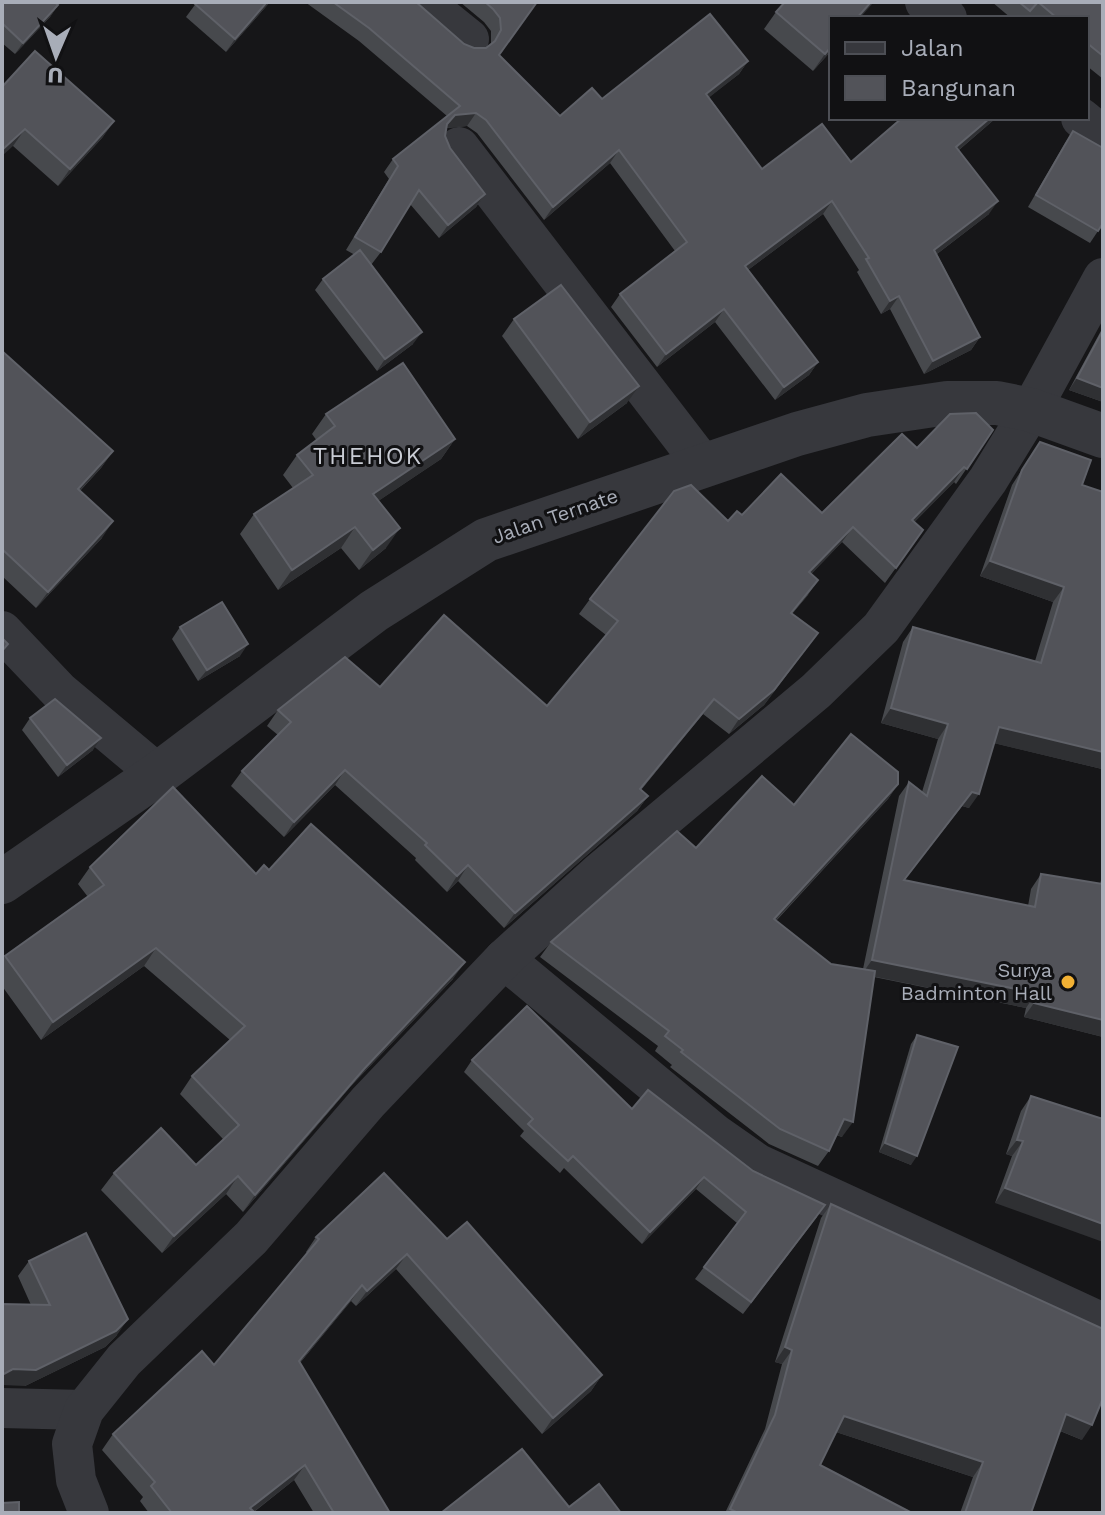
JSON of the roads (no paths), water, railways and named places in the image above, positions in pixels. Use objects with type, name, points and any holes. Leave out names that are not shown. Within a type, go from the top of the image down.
[{"type":"street","points":[[423,2],[469,39]]},
{"type":"street","points":[[925,2],[944,16]]},
{"type":"street","points":[[1083,120],[1103,136]]},
{"type":"street","points":[[459,147],[704,466]]},
{"type":"street","points":[[89,1513],[76,1480],[72,1444],[84,1410],[124,1360],[251,1238],[368,1102],[504,959],[684,800],[816,691],[881,628],[988,480],[1031,410],[1103,278]]},
{"type":"street","name":"Jalan Ternate","points":[[2,882],[158,774],[374,611],[486,540],[867,415],[947,403],[997,403],[1031,410],[1103,436]]},
{"type":"street","points":[[2,631],[59,691],[158,774]]},
{"type":"street","points":[[504,959],[715,1134],[758,1164],[1103,1323]]},
{"type":"street","points":[[2,1408],[84,1410]]},
{"type":"place","name":"Surya Badminton Hall","points":[[1068,982]]},
{"type":"district","name":"THEHOK","points":[[368,456]]}]
